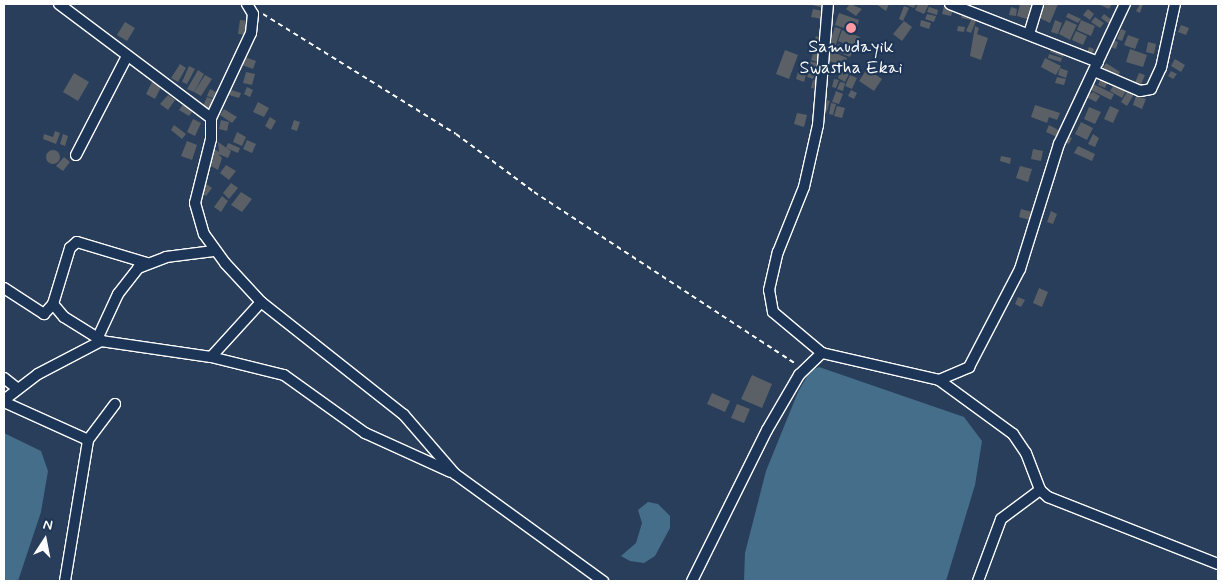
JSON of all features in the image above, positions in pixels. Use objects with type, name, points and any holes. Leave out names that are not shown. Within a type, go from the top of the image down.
[{"type":"street","points":[[59,4],[211,118]]},
{"type":"street","points":[[828,4],[826,62],[814,143],[769,290],[773,312],[822,352],[939,380],[1013,434],[1026,453],[1040,490],[1068,506],[1218,564]]},
{"type":"street","points":[[950,4],[1029,34],[1096,67],[1140,92],[1151,90],[1161,68],[1175,4]]},
{"type":"street","points":[[1029,34],[1038,4]]},
{"type":"street","points":[[939,380],[969,367],[1003,306],[1031,240],[1059,144],[1125,4]]},
{"type":"street","points":[[249,6],[251,33],[211,118],[211,139],[196,203],[214,251],[261,302],[404,415],[455,474]]},
{"type":"street","points":[[76,155],[127,56]]},
{"type":"street","points":[[4,288],[36,312],[44,314],[53,304],[70,248],[77,242],[147,263]]},
{"type":"street","points":[[88,440],[4,401],[17,388],[100,338],[131,274],[147,263],[214,251]]},
{"type":"street","points":[[211,357],[261,302]]},
{"type":"street","points":[[53,304],[64,317],[100,338],[211,357],[284,375],[365,433],[455,474],[603,581]]},
{"type":"street","points":[[692,581],[767,430],[803,369],[822,352]]},
{"type":"street","points":[[4,378],[17,388]]},
{"type":"street","points":[[65,581],[88,440],[115,404]]},
{"type":"street","points":[[978,581],[1001,519],[1040,490]]},
{"type":"path","points":[[249,6],[456,134],[534,192],[803,369]]},
{"type":"water","points":[[819,367],[964,417],[982,441],[975,485],[946,581],[744,581],[745,553],[766,471],[798,392],[810,371]]},
{"type":"water","points":[[4,433],[41,451],[48,471],[41,512],[18,581],[4,581]]},
{"type":"water","points":[[648,502],[658,504],[670,516],[670,528],[655,556],[644,563],[630,561],[621,556],[636,543],[642,523],[638,510]]},
{"type":"building","points":[[809,4],[824,4],[823,8]]},
{"type":"building","points":[[850,4],[862,9],[856,16],[846,9]]},
{"type":"building","points":[[876,4],[889,4],[886,11]]},
{"type":"building","points":[[904,4],[916,4],[914,8]]},
{"type":"building","points":[[918,4],[929,4],[924,14],[915,10]]},
{"type":"building","points":[[1020,4],[1035,4],[1030,20],[1017,16]]},
{"type":"building","points":[[1041,4],[1058,4],[1050,23],[1035,16]]},
{"type":"building","points":[[1098,4],[1112,4],[1109,9]]},
{"type":"building","points":[[1140,4],[1143,4],[1140,13],[1136,11]]},
{"type":"building","points":[[904,6],[909,8],[903,21],[899,19]]},
{"type":"building","points":[[944,6],[953,9],[951,16],[942,14]]},
{"type":"building","points":[[929,7],[938,10],[937,15],[927,12]]},
{"type":"building","points":[[1011,7],[1017,9],[1016,16],[1009,15]]},
{"type":"building","points":[[813,9],[823,11],[822,19],[811,17]]},
{"type":"building","points":[[1088,9],[1094,14],[1090,20],[1083,15]]},
{"type":"building","points":[[963,12],[978,16],[971,33],[966,31],[971,20],[961,18]]},
{"type":"building","points":[[839,13],[859,20],[856,32],[835,25]]},
{"type":"building","points":[[1068,13],[1081,19],[1078,23],[1066,17]]},
{"type":"building","points":[[927,14],[936,16],[934,22],[925,19]]},
{"type":"building","points":[[1104,14],[1112,20],[1109,24],[1101,18]]},
{"type":"building","points":[[1095,17],[1104,23],[1100,28],[1091,22]]},
{"type":"building","points":[[240,20],[249,21],[247,35],[238,34]]},
{"type":"building","points":[[921,20],[931,23],[929,29],[920,26]]},
{"type":"building","points":[[1055,20],[1062,23],[1058,34],[1051,32]]},
{"type":"building","points":[[1066,20],[1077,25],[1070,40],[1059,34]]},
{"type":"building","points":[[1081,20],[1095,26],[1091,36],[1077,30]]},
{"type":"building","points":[[904,21],[912,27],[902,41],[893,34]]},
{"type":"building","points":[[125,22],[135,28],[127,41],[117,35]]},
{"type":"building","points":[[1181,25],[1189,28],[1186,35],[1178,32]]},
{"type":"building","points":[[958,26],[965,27],[964,32],[957,31]]},
{"type":"building","points":[[975,26],[979,28],[977,34],[988,38],[981,60],[970,56]]},
{"type":"building","points":[[835,27],[841,29],[834,50],[828,48]]},
{"type":"building","points":[[1121,29],[1126,31],[1122,41],[1117,39]]},
{"type":"building","points":[[842,30],[860,37],[855,48],[838,41]]},
{"type":"building","points":[[1076,31],[1087,36],[1083,45],[1072,40]]},
{"type":"building","points":[[1128,35],[1139,39],[1135,49],[1124,45]]},
{"type":"building","points":[[816,36],[824,39],[821,48],[813,45]]},
{"type":"building","points":[[1113,40],[1118,42],[1116,49],[1111,47]]},
{"type":"building","points":[[1148,42],[1156,44],[1154,54],[1146,52]]},
{"type":"building","points":[[1053,43],[1067,49],[1063,57],[1050,52]]},
{"type":"building","points":[[838,44],[853,50],[850,57],[835,51]]},
{"type":"building","points":[[1089,47],[1094,49],[1092,55],[1087,53]]},
{"type":"building","points":[[1130,49],[1147,55],[1143,67],[1126,62]]},
{"type":"building","points":[[785,50],[798,55],[789,79],[776,74]]},
{"type":"building","points":[[831,51],[847,58],[844,67],[827,60]]},
{"type":"building","points":[[813,53],[822,56],[820,63],[811,60]]},
{"type":"building","points":[[1049,54],[1062,58],[1061,62],[1048,58]]},
{"type":"building","points":[[245,57],[256,61],[253,69],[242,65]]},
{"type":"building","points":[[1045,58],[1061,66],[1056,75],[1041,67]]},
{"type":"building","points":[[1175,59],[1185,65],[1181,72],[1171,66]]},
{"type":"building","points":[[809,61],[817,63],[815,69],[808,68]]},
{"type":"building","points":[[1106,63],[1120,72],[1117,77],[1103,68]]},
{"type":"building","points":[[180,64],[186,68],[178,82],[171,78]]},
{"type":"building","points":[[189,66],[195,69],[187,84],[182,82]]},
{"type":"building","points":[[1060,68],[1068,71],[1066,78],[1058,75]]},
{"type":"building","points":[[810,69],[816,70],[813,79],[807,77]]},
{"type":"building","points":[[867,69],[882,79],[874,91],[859,81]]},
{"type":"building","points":[[198,70],[204,74],[194,92],[187,89]]},
{"type":"building","points":[[841,70],[849,74],[845,82],[838,78]]},
{"type":"building","points":[[1171,71],[1177,74],[1173,79],[1168,76]]},
{"type":"building","points":[[246,72],[255,74],[252,85],[243,83]]},
{"type":"building","points":[[798,72],[806,75],[804,82],[796,79]]},
{"type":"building","points":[[74,73],[89,82],[78,101],[63,92]]},
{"type":"building","points":[[1139,73],[1145,75],[1140,87],[1134,85]]},
{"type":"building","points":[[205,75],[212,79],[201,96],[194,92]]},
{"type":"building","points":[[850,75],[857,78],[852,89],[845,86]]},
{"type":"building","points":[[1057,77],[1066,79],[1064,85],[1055,83]]},
{"type":"building","points":[[1101,78],[1108,81],[1105,88],[1098,85]]},
{"type":"building","points":[[834,79],[839,80],[836,88],[832,87]]},
{"type":"building","points":[[813,80],[818,81],[816,89],[811,88]]},
{"type":"building","points":[[152,82],[161,87],[155,99],[146,94]]},
{"type":"building","points":[[840,82],[845,83],[843,91],[837,89]]},
{"type":"building","points":[[1091,83],[1114,94],[1111,100],[1089,89]]},
{"type":"building","points":[[1115,83],[1127,89],[1122,98],[1110,91]]},
{"type":"building","points":[[247,87],[253,90],[250,97],[244,94]]},
{"type":"building","points":[[210,89],[216,92],[213,98],[207,96]]},
{"type":"building","points":[[231,90],[241,93],[239,98],[229,95]]},
{"type":"building","points":[[851,90],[857,93],[854,99],[848,96]]},
{"type":"building","points":[[1128,90],[1134,94],[1127,106],[1121,102]]},
{"type":"building","points":[[836,91],[843,94],[839,104],[832,102]]},
{"type":"building","points":[[1093,92],[1100,96],[1096,102],[1086,97]]},
{"type":"building","points":[[168,95],[175,100],[168,110],[160,104]]},
{"type":"building","points":[[1136,96],[1146,99],[1142,109],[1133,105]]},
{"type":"building","points":[[207,97],[213,99],[209,109],[203,106]]},
{"type":"building","points":[[826,100],[830,101],[826,114],[822,113]]},
{"type":"building","points":[[258,102],[269,108],[264,117],[253,112]]},
{"type":"building","points":[[184,103],[194,109],[189,116],[179,110]]},
{"type":"building","points":[[831,103],[836,104],[833,115],[829,114]]},
{"type":"building","points":[[1035,105],[1060,113],[1057,120],[1049,117],[1047,123],[1031,117]]},
{"type":"building","points":[[837,106],[845,108],[842,118],[834,116]]},
{"type":"building","points":[[1110,106],[1119,110],[1113,123],[1104,119]]},
{"type":"building","points":[[1089,107],[1101,112],[1095,124],[1084,119]]},
{"type":"building","points":[[224,109],[237,117],[232,123],[220,115]]},
{"type":"building","points":[[797,113],[807,115],[804,127],[794,124]]},
{"type":"building","points":[[270,117],[276,121],[271,130],[265,126]]},
{"type":"building","points":[[193,119],[201,123],[195,136],[187,132]]},
{"type":"building","points":[[221,120],[229,122],[227,131],[219,129]]},
{"type":"building","points":[[294,120],[300,122],[297,131],[291,129]]},
{"type":"building","points":[[1081,122],[1093,128],[1087,140],[1075,134]]},
{"type":"building","points":[[174,125],[186,134],[182,139],[171,130]]},
{"type":"building","points":[[1049,125],[1062,132],[1059,138],[1046,132]]},
{"type":"building","points":[[55,131],[60,133],[56,144],[43,139],[44,134],[53,137]]},
{"type":"building","points":[[237,132],[246,137],[242,146],[233,142]]},
{"type":"building","points":[[63,134],[68,136],[65,146],[60,144]]},
{"type":"building","points":[[1093,134],[1099,138],[1095,147],[1088,144]]},
{"type":"building","points":[[1065,135],[1072,138],[1069,144],[1062,141]]},
{"type":"building","points":[[247,140],[256,144],[252,153],[243,149]]},
{"type":"building","points":[[187,141],[197,145],[192,160],[181,156]]},
{"type":"building","points":[[218,142],[231,151],[228,158],[218,154],[222,158],[218,170],[208,164],[214,149],[219,152]]},
{"type":"building","points":[[228,143],[240,148],[238,153],[226,148]]},
{"type":"building","points":[[1078,146],[1095,154],[1092,161],[1074,153]]},
{"type":"building","points":[[1033,149],[1043,151],[1041,161],[1031,159]]},
{"type":"building","points":[[50,150],[56,150],[60,157],[56,164],[50,164],[46,160],[46,154]]},
{"type":"building","points":[[1001,156],[1011,158],[1010,164],[1000,161]]},
{"type":"building","points":[[64,157],[70,162],[63,171],[56,166]]},
{"type":"building","points":[[226,165],[236,171],[229,180],[220,173]]},
{"type":"building","points":[[1020,166],[1032,169],[1028,182],[1016,178]]},
{"type":"building","points":[[205,183],[212,188],[206,196],[199,191]]},
{"type":"building","points":[[231,183],[238,188],[229,199],[223,193]]},
{"type":"building","points":[[241,192],[252,199],[242,212],[231,205]]},
{"type":"building","points":[[222,196],[228,201],[221,212],[214,207]]},
{"type":"building","points":[[1021,209],[1032,212],[1030,220],[1019,217]]},
{"type":"building","points":[[1051,211],[1057,214],[1053,224],[1047,222]]},
{"type":"building","points":[[1039,288],[1048,292],[1042,307],[1033,303]]},
{"type":"building","points":[[1018,297],[1025,300],[1021,307],[1015,304]]},
{"type":"building","points":[[752,375],[772,384],[762,408],[741,399]]},
{"type":"building","points":[[712,393],[730,401],[725,412],[707,404]]},
{"type":"building","points":[[737,404],[750,409],[744,423],[731,418]]},
{"type":"place","name":"Samudayik Swastha Ekai","points":[[851,28]]}]
